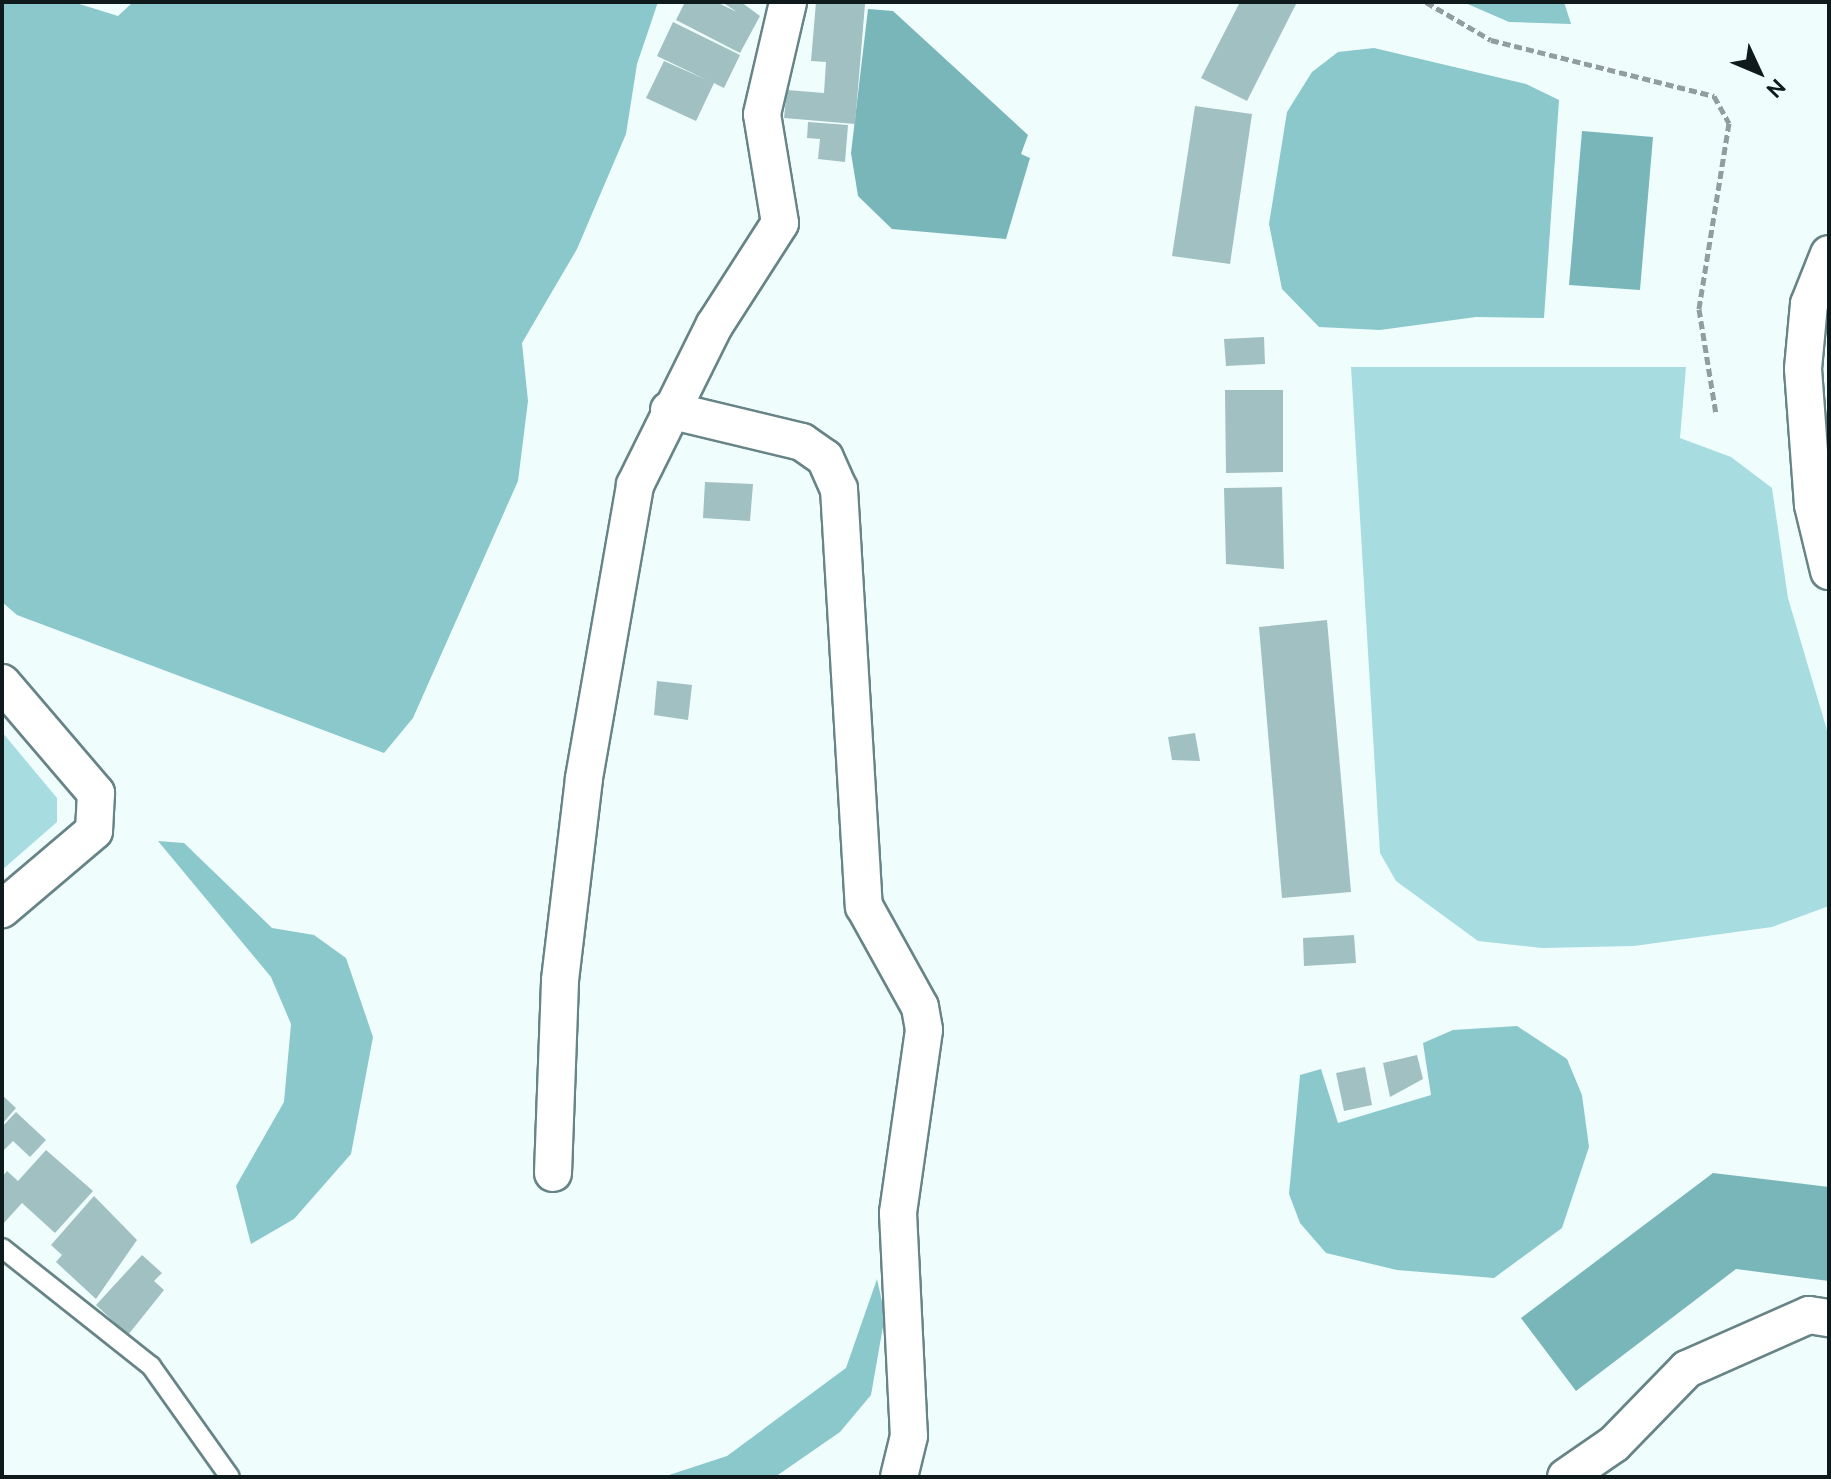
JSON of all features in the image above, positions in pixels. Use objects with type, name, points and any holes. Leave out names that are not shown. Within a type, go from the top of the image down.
[{"type":"street","points":[[553,1173],[560,980],[584,778],[635,485],[669,410],[780,223],[762,114],[788,2]]},
{"type":"street","points":[[1829,254],[1809,304],[1803,369],[1813,505],[1829,571]]},
{"type":"street","points":[[669,410],[802,442],[825,458],[839,489],[864,906],[920,1007],[924,1030],[898,1213],[909,1436],[899,1477]]},
{"type":"street","points":[[2,683],[96,793],[94,831],[2,909]]},
{"type":"street","points":[[1566,1477],[1614,1444],[1687,1369],[1809,1315],[1829,1318]]},
{"type":"lane","points":[[2,1248],[151,1366],[230,1477]]},
{"type":"path","points":[[1426,2],[1491,40],[1714,96],[1729,123],[1699,309],[1716,414]]},
{"type":"shaded area","points":[[2,2],[73,2],[118,16],[133,2],[658,2],[637,64],[626,134],[577,249],[522,343],[528,401],[518,481],[413,718],[384,753],[17,615],[2,602]]},
{"type":"shaded area","points":[[1463,2],[1564,2],[1571,24],[1509,22]]},
{"type":"shaded area","points":[[868,9],[893,11],[1028,135],[1021,154],[1030,158],[1006,239],[892,229],[858,196],[851,153]]},
{"type":"shaded area","points":[[1374,48],[1526,84],[1559,100],[1544,318],[1476,317],[1380,330],[1319,327],[1282,289],[1269,224],[1287,112],[1312,72],[1338,52]]},
{"type":"shaded area","points":[[1582,131],[1653,137],[1640,290],[1569,285]]},
{"type":"shaded area","points":[[1351,367],[1686,367],[1680,438],[1731,457],[1772,488],[1788,598],[1829,737],[1829,906],[1772,927],[1634,946],[1542,948],[1478,941],[1396,881],[1380,853]]},
{"type":"shaded area","points":[[2,732],[57,798],[57,822],[2,870]]},
{"type":"shaded area","points":[[158,841],[184,843],[272,928],[314,935],[346,958],[373,1037],[351,1154],[294,1219],[251,1244],[236,1186],[284,1102],[291,1024],[271,977]]},
{"type":"shaded area","points":[[1517,1026],[1567,1059],[1582,1095],[1589,1147],[1562,1228],[1494,1278],[1397,1270],[1326,1253],[1300,1223],[1289,1194],[1300,1075],[1321,1069],[1338,1123],[1431,1095],[1423,1043],[1453,1030]]},
{"type":"shaded area","points":[[1713,1173],[1829,1187],[1829,1281],[1736,1269],[1576,1391],[1521,1318]]},
{"type":"shaded area","points":[[877,1279],[885,1315],[871,1395],[840,1432],[775,1477],[663,1477],[727,1456],[846,1368]]},
{"type":"building","points":[[685,2],[716,2],[737,12],[722,2],[741,2],[760,16],[740,53],[676,20]]},
{"type":"building","points":[[816,2],[865,4],[855,124],[784,118],[787,90],[824,93],[826,62],[811,61]]},
{"type":"building","points":[[1240,2],[1297,2],[1247,101],[1201,78]]},
{"type":"building","points":[[673,22],[740,55],[724,88],[714,83],[696,121],[646,98],[664,61],[707,80],[657,56]]},
{"type":"building","points":[[1195,106],[1252,114],[1230,264],[1172,256]]},
{"type":"building","points":[[808,122],[848,125],[845,162],[818,159],[820,139],[807,138]]},
{"type":"building","points":[[1264,337],[1265,364],[1226,366],[1224,339]]},
{"type":"building","points":[[1225,390],[1283,390],[1283,472],[1226,473]]},
{"type":"building","points":[[705,482],[753,484],[750,521],[703,518]]},
{"type":"building","points":[[1282,487],[1284,569],[1226,564],[1224,488]]},
{"type":"building","points":[[1327,620],[1351,892],[1282,898],[1259,627]]},
{"type":"building","points":[[657,681],[692,685],[688,720],[654,715]]},
{"type":"building","points":[[1195,733],[1200,761],[1172,760],[1168,737]]},
{"type":"building","points":[[1354,935],[1356,963],[1304,966],[1303,938]]},
{"type":"building","points":[[1417,1055],[1423,1079],[1390,1097],[1383,1063]]},
{"type":"building","points":[[1365,1067],[1372,1105],[1344,1111],[1336,1073]]},
{"type":"building","points":[[2,1095],[16,1108],[2,1124]]},
{"type":"building","points":[[16,1112],[46,1140],[30,1157],[13,1141],[2,1152],[2,1127]]},
{"type":"building","points":[[46,1150],[93,1191],[55,1233],[22,1203],[2,1225],[2,1177],[7,1171],[18,1181]]},
{"type":"building","points":[[94,1196],[137,1240],[96,1299],[56,1262],[62,1255],[51,1245]]},
{"type":"building","points":[[142,1255],[162,1273],[154,1281],[164,1290],[128,1335],[96,1305]]}]
